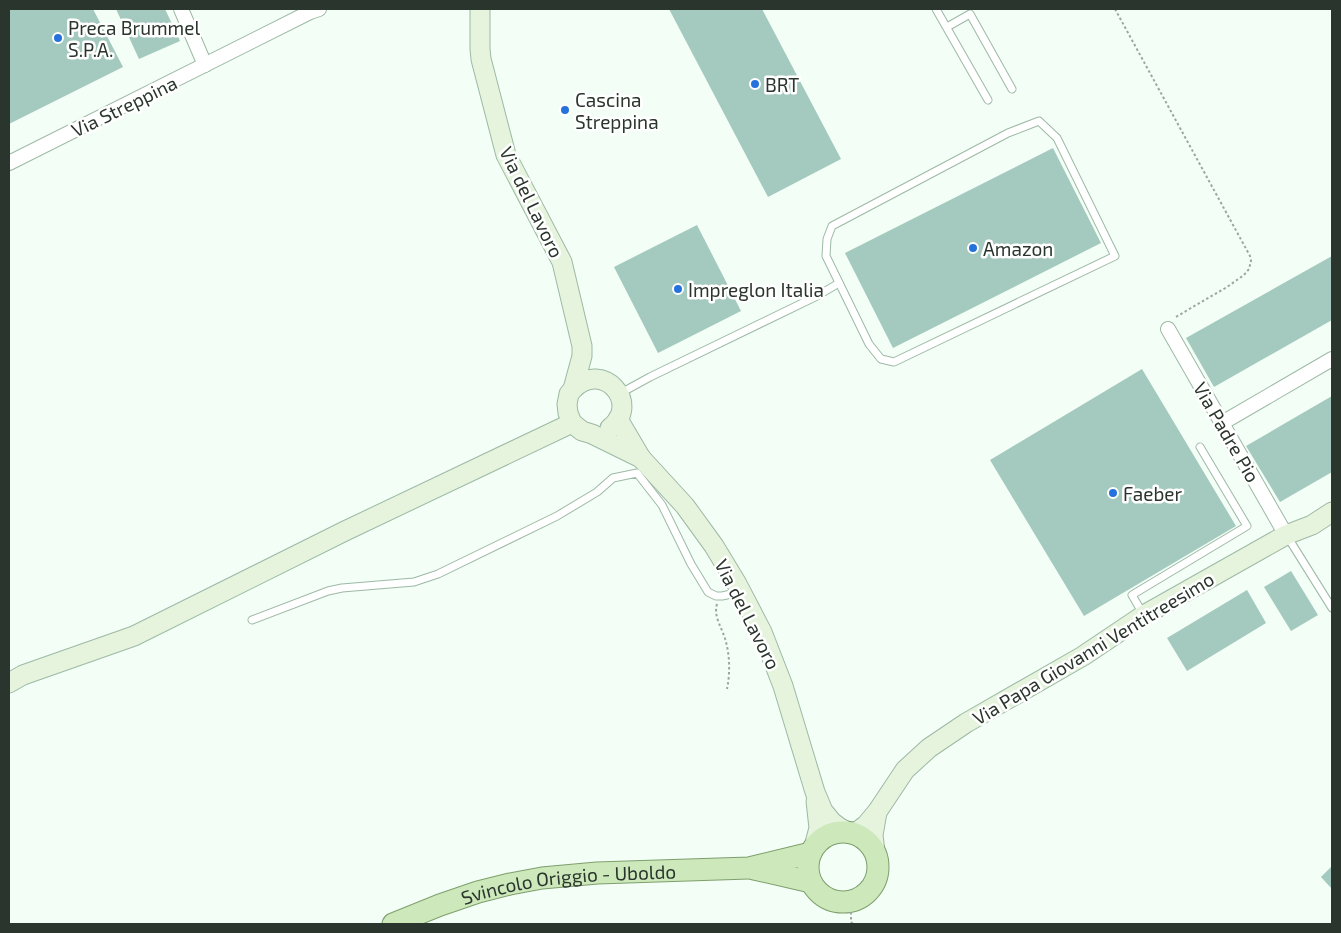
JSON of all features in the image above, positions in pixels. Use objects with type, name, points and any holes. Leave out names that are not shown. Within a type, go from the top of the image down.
[{"type":"main road","points":[[834,833],[852,833],[865,839],[875,852],[879,866],[877,880],[864,896],[851,902],[840,903],[821,895],[811,882],[808,865],[812,850],[827,836],[834,833]]},
{"type":"main road","name":"Svincolo Origgio - Uboldo","points":[[394,924],[478,892],[542,878],[597,873],[749,868],[812,850]]},
{"type":"main road","name":"Svincolo Origgio - Uboldo","points":[[749,868],[811,882]]},
{"type":"street","points":[[181,9],[205,65]]},
{"type":"street","name":"Via Streppina","points":[[9,163],[319,9]]},
{"type":"street","name":"Via del Lavoro","points":[[467,9],[480,49]]},
{"type":"street","name":"Via del Lavoro","points":[[480,9],[481,60],[506,154],[562,262],[582,346],[582,356],[567,404],[572,423],[582,431],[592,434],[641,464],[685,506],[714,546],[741,591],[762,632],[783,686],[815,792],[823,811],[840,828],[852,833]]},
{"type":"street","name":"Via Padre Pio","points":[[1168,328],[1286,534]]},
{"type":"street","name":"Via del Lavoro","points":[[582,356],[596,379],[613,386],[619,394]]},
{"type":"street","points":[[1222,423],[1332,359]]},
{"type":"street","points":[[573,389],[578,384],[587,380],[596,379]]},
{"type":"street","points":[[592,434],[603,432],[612,427],[618,419],[622,410],[619,394]]},
{"type":"street","name":"Via del Lavoro","points":[[618,419],[641,464]]},
{"type":"street","points":[[9,683],[23,675],[134,636],[345,531],[572,423]]},
{"type":"street","name":"Via Papa Giovanni Ventitreesimo","points":[[852,833],[866,825],[877,812],[905,770],[929,748],[966,723],[1083,656],[1144,615],[1286,534],[1312,524],[1332,512]]},
{"type":"street","name":"Via del Lavoro","points":[[812,850],[819,828],[815,792]]},
{"type":"street","name":"Via Papa Giovanni Ventitreesimo","points":[[875,852],[873,835],[877,812]]},
{"type":"lane","points":[[936,9],[988,100]]},
{"type":"lane","points":[[947,27],[970,14],[1012,89]]},
{"type":"lane","points":[[1040,121],[1057,138],[1115,256],[894,362],[881,359],[869,344],[839,284],[826,256],[827,239],[832,226],[1008,133],[1040,121]]},
{"type":"lane","points":[[619,394],[839,284]]},
{"type":"lane","points":[[1144,615],[1132,595],[1247,526],[1200,447]]},
{"type":"lane","points":[[252,620],[328,591],[342,588],[414,582],[438,574],[557,516],[597,492],[613,478],[641,464],[654,493],[666,511],[704,588],[716,596],[741,591]]},
{"type":"lane","points":[[1286,534],[1332,608]]},
{"type":"path","points":[[1115,9],[1245,247],[1250,261],[1249,269],[1244,275],[1174,318],[1169,323],[1168,328]]},
{"type":"path","points":[[722,596],[717,602],[716,612],[728,652],[729,678],[727,689]]},
{"type":"path","points":[[851,902],[852,924]]},
{"type":"building","name":"Preca Brummel S.P.A.","points":[[9,9],[93,9],[123,67],[9,124]]},
{"type":"building","points":[[116,9],[165,9],[180,41],[139,59]]},
{"type":"building","name":"BRT","points":[[669,9],[762,9],[841,159],[768,197]]},
{"type":"building","name":"Amazon","points":[[1053,148],[1101,243],[893,348],[845,253]]},
{"type":"building","name":"Impreglon Italia","points":[[697,225],[741,311],[658,353],[614,267]]},
{"type":"building","points":[[1332,256],[1332,320],[1214,387],[1186,338]]},
{"type":"building","name":"Faeber","points":[[1142,369],[1236,526],[1084,616],[990,460]]},
{"type":"building","points":[[1332,396],[1332,472],[1280,502],[1246,446]]},
{"type":"building","points":[[1291,571],[1318,615],[1291,631],[1264,587]]},
{"type":"building","points":[[1247,590],[1266,623],[1187,671],[1167,638]]},
{"type":"building","points":[[1332,866],[1332,889],[1321,877]]},
{"type":"place","name":"Preca Brummel S.P.A.","points":[[58,38]]},
{"type":"place","name":"BRT","points":[[755,84]]},
{"type":"place","name":"Cascina Streppina","points":[[565,110]]},
{"type":"place","name":"Amazon","points":[[973,248]]},
{"type":"place","name":"Impreglon Italia","points":[[678,289]]},
{"type":"place","name":"Faeber","points":[[1113,493]]}]
